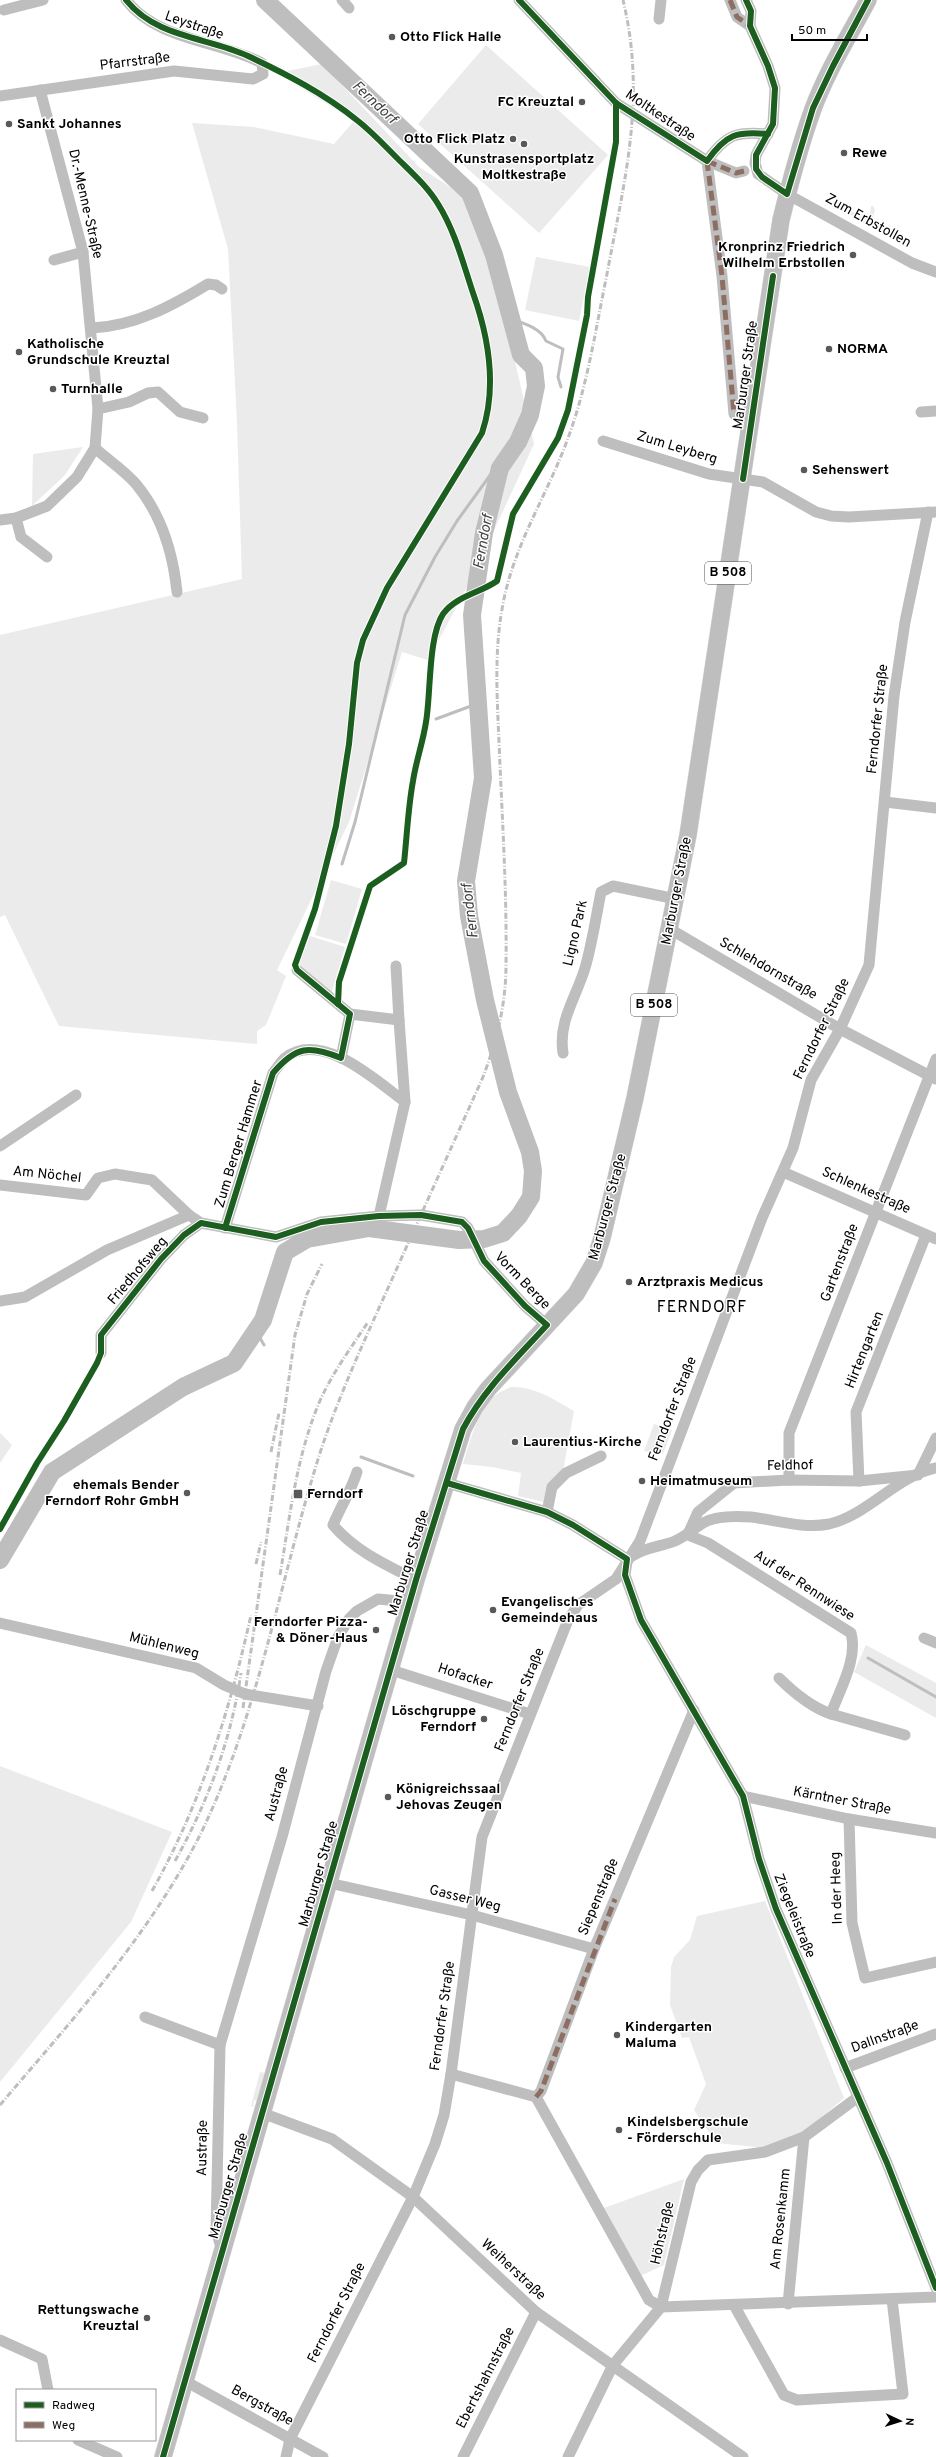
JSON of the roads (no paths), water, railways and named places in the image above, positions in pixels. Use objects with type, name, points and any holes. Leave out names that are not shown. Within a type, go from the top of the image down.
[{"type":"main road","name":"Marburger Straße","points":[[163,2457],[416,1580],[463,1429],[475,1407],[488,1389],[584,1283],[598,1251],[635,1098],[676,898],[709,704],[766,320],[787,194],[813,108],[833,66],[868,0]]},
{"type":"street","points":[[4,10],[43,0]]},
{"type":"street","name":"Leystraße","points":[[126,0],[131,7],[157,27],[247,55],[262,63]]},
{"type":"street","name":"Moltkestraße","points":[[519,0],[616,103],[707,161],[736,173],[744,171]]},
{"type":"street","points":[[659,19],[661,0]]},
{"type":"street","points":[[730,0],[737,17],[750,26]]},
{"type":"street","points":[[746,0],[751,11],[750,26],[768,66],[775,88],[775,112],[768,134],[756,156],[756,169],[762,177],[787,194]]},
{"type":"street","name":"Pfarrstraße","points":[[0,96],[174,71],[253,79],[263,74],[262,63]]},
{"type":"street","name":"Dr.-Menne-Straße","points":[[40,90],[83,252],[92,328],[98,409],[95,448]]},
{"type":"street","points":[[734,414],[722,276],[707,161],[716,148],[730,136],[750,132],[768,134]]},
{"type":"street","name":"Zum Erbstollen","points":[[787,194],[912,263],[936,272]]},
{"type":"street","points":[[54,260],[83,252]]},
{"type":"street","points":[[92,328],[115,327],[168,308],[208,284],[216,285],[222,290]]},
{"type":"street","points":[[98,409],[129,402],[148,393],[158,392],[180,412],[203,418]]},
{"type":"street","points":[[921,412],[936,411]]},
{"type":"street","name":"Zum Leyberg","points":[[603,441],[709,474],[763,482],[816,512],[831,516],[850,517],[932,512]]},
{"type":"street","points":[[0,520],[16,518],[46,506],[61,495],[77,477],[95,448],[136,483],[157,514],[171,556],[177,592]]},
{"type":"street","name":"Ferndorfer Straße","points":[[286,2457],[290,2438],[413,2197],[435,2144],[444,2115],[451,2074],[482,1838],[530,1714],[568,1620],[578,1605],[616,1579],[640,1541],[759,1226],[793,1148],[811,1080],[840,1029],[869,965],[886,802],[894,696],[905,622],[932,512]]},
{"type":"street","points":[[16,518],[21,537],[47,557]]},
{"type":"street","points":[[886,802],[936,808]]},
{"type":"street","name":"Ligno Park","points":[[563,1053],[561,1039],[567,1010],[585,968],[601,892],[613,886],[676,898]]},
{"type":"street","name":"Schlehdornstraße","points":[[670,929],[840,1029],[932,1078]]},
{"type":"street","points":[[189,1215],[201,1223],[276,1237],[321,1222],[379,1216],[405,1102],[398,1020],[396,966]]},
{"type":"street","points":[[297,970],[350,1014],[398,1020]]},
{"type":"street","points":[[350,1014],[341,1058],[374,1078],[405,1102]]},
{"type":"street","name":"Zum Berger Hammer","points":[[225,1228],[273,1073],[286,1058],[301,1051],[320,1049],[341,1058]]},
{"type":"street","name":"Gartenstraße","points":[[789,1480],[789,1433],[876,1212],[932,1078],[936,1059]]},
{"type":"street","points":[[0,1146],[76,1095]]},
{"type":"street","name":"Schlenkestraße","points":[[783,1172],[931,1237]]},
{"type":"street","name":"Am Nöchel","points":[[0,1185],[86,1195],[98,1178],[115,1174],[152,1180],[189,1215]]},
{"type":"street","name":"Friedhofsweg","points":[[0,1301],[25,1297],[107,1250],[189,1215]]},
{"type":"street","name":"Vorm Berge","points":[[379,1216],[421,1215],[462,1222],[468,1228],[484,1261],[525,1306],[547,1324]]},
{"type":"street","name":"Friedhofsweg","points":[[101,1353],[101,1335],[161,1259],[184,1235],[201,1223]]},
{"type":"street","name":"Hirtengarten","points":[[859,1481],[856,1412],[931,1237]]},
{"type":"street","points":[[918,1475],[936,1438]]},
{"type":"street","points":[[547,1512],[552,1487],[566,1473],[601,1456]]},
{"type":"street","points":[[447,1483],[547,1512],[573,1525],[627,1560],[643,1549],[664,1544],[688,1535],[703,1523],[718,1518],[750,1517],[808,1526],[829,1524],[849,1516],[918,1475],[936,1468]]},
{"type":"street","points":[[357,1472],[351,1493],[345,1498],[333,1525],[343,1537],[378,1561],[416,1580]]},
{"type":"street","name":"Feldhof","points":[[688,1535],[698,1512],[734,1483],[789,1480],[859,1481],[918,1475]]},
{"type":"street","name":"Auf der Rennwiese","points":[[688,1535],[708,1543],[851,1633],[854,1644],[850,1662],[831,1714]]},
{"type":"street","name":"Ziegeleistraße","points":[[627,1560],[625,1575],[641,1620],[743,1796],[759,1859],[776,1909],[888,2163],[936,2288]]},
{"type":"street","name":"Austraße","points":[[222,2251],[216,2231],[220,2045],[282,1837],[318,1706],[338,1637],[349,1619],[367,1603],[378,1599],[410,1602]]},
{"type":"street","name":"Mühlenweg","points":[[0,1623],[196,1668],[224,1685],[252,1696],[318,1706]]},
{"type":"street","points":[[924,1638],[936,1643]]},
{"type":"street","name":"Hofacker","points":[[391,1670],[530,1714]]},
{"type":"street","points":[[779,1678],[790,1690],[814,1707],[831,1714],[905,1736]]},
{"type":"street","name":"Siepenstraße","points":[[536,2097],[541,2091],[594,1949],[694,1710]]},
{"type":"street","name":"Kärntner Straße","points":[[743,1796],[849,1819],[936,1833]]},
{"type":"street","name":"In der Heeg","points":[[849,1819],[852,1923],[865,1978],[936,1962]]},
{"type":"street","name":"Gasser Weg","points":[[329,1883],[472,1915],[594,1949]]},
{"type":"street","points":[[145,2018],[220,2045]]},
{"type":"street","name":"Dallnstraße","points":[[845,2068],[936,2034]]},
{"type":"street","points":[[451,2074],[536,2097],[649,2300],[661,2307],[788,2304],[936,2297]]},
{"type":"street","name":"Höhstraße","points":[[568,2457],[613,2365],[661,2307],[691,2182],[698,2170],[708,2160],[765,2152],[804,2137],[858,2096]]},
{"type":"street","name":"Weiherstraße","points":[[262,2113],[332,2139],[413,2197],[536,2312],[613,2365],[736,2455]]},
{"type":"street","name":"Am Rosenkamm","points":[[788,2304],[804,2137]]},
{"type":"street","points":[[734,2305],[784,2394],[797,2400],[903,2394],[892,2299]]},
{"type":"street","name":"Ebertshahnstraße","points":[[463,2457],[536,2312]]},
{"type":"street","points":[[0,2340],[42,2359],[48,2389]]},
{"type":"street","name":"Bergstraße","points":[[186,2381],[323,2457]]},
{"type":"street","points":[[80,2441],[117,2457]]},
{"type":"waterway","name":"Ferndorf","points":[[0,1560],[52,1472],[183,1387],[234,1363],[263,1320],[285,1252],[307,1239],[369,1228],[459,1240],[484,1239],[503,1233],[519,1216],[531,1197],[533,1171],[530,1152],[508,1092],[485,1000],[469,916],[466,881],[483,778],[472,615],[484,533],[500,468],[518,442],[530,415],[536,386],[534,368],[521,355],[494,255],[470,193],[265,0]]},
{"type":"waterway","points":[[511,319],[536,329],[544,336],[546,341],[563,349],[558,377],[561,387]]},
{"type":"waterway","points":[[342,864],[355,822],[405,615],[435,557],[457,521],[491,474],[500,468]]},
{"type":"waterway","points":[[436,719],[471,706],[479,698]]},
{"type":"waterway","points":[[256,1331],[264,1345]]},
{"type":"waterway","points":[[361,1457],[413,1476]]},
{"type":"waterway","points":[[868,1658],[936,1697]]},
{"type":"railway","points":[[0,2105],[81,2009],[133,1943],[179,1874],[199,1837],[219,1792],[237,1745],[253,1696],[306,1501],[328,1430],[364,1342],[483,1077],[496,1036],[500,1022],[506,979],[505,881],[497,690],[497,655],[500,621],[508,582],[515,561],[560,459],[575,419],[594,340],[626,174],[633,106],[633,72],[630,36],[623,0]]},
{"type":"railway","points":[[243,1708],[295,1335],[307,1294],[322,1264]]},
{"type":"railway","points":[[280,1575],[299,1466],[311,1424],[330,1381],[368,1322]]},
{"type":"railway","points":[[271,1452],[279,1413]]},
{"type":"railway","points":[[256,1564],[261,1542]]},
{"type":"railway","points":[[152,1891],[185,1825],[212,1757],[243,1651],[251,1615]]},
{"type":"railway","points":[[175,1861],[198,1816],[217,1770],[237,1698],[241,1673]]},
{"type":"place","name":"Otto Flick Halle","points":[[392,37]]},
{"type":"place","name":"FC Kreuztal","points":[[582,102]]},
{"type":"place","name":"Sankt Johannes","points":[[9,124]]},
{"type":"place","name":"Otto Flick Platz","points":[[513,139]]},
{"type":"place","name":"Kunstrasensportplatz Moltkestraße","points":[[524,144]]},
{"type":"place","name":"Rewe","points":[[844,153]]},
{"type":"place","name":"Kronprinz Friedrich Wilhelm Erbstollen","points":[[853,255]]},
{"type":"place","name":"NORMA","points":[[829,349]]},
{"type":"place","name":"Katholische Grundschule Kreuztal","points":[[19,352]]},
{"type":"place","name":"Turnhalle","points":[[53,389]]},
{"type":"place","name":"Sehenswert","points":[[804,470]]},
{"type":"place","name":"Arztpraxis Medicus","points":[[629,1282]]},
{"type":"place","name":"Laurentius-Kirche","points":[[515,1442]]},
{"type":"place","name":"Heimatmuseum","points":[[642,1481]]},
{"type":"place","name":"ehemals Bender Ferndorf Rohr GmbH","points":[[187,1493]]},
{"type":"place","name":"Ferndorf","points":[[298,1494]]},
{"type":"place","name":"Evangelisches Gemeindehaus","points":[[493,1610]]},
{"type":"place","name":"Ferndorfer Pizza- & Döner-Haus","points":[[376,1630]]},
{"type":"place","name":"Löschgruppe Ferndorf","points":[[484,1719]]},
{"type":"place","name":"Königreichssaal Jehovas Zeugen","points":[[388,1797]]},
{"type":"place","name":"Kindergarten Maluma","points":[[617,2035]]},
{"type":"place","name":"Kindelsbergschule - Förderschule","points":[[619,2130]]},
{"type":"place","name":"Rettungswache Kreuztal","points":[[147,2318]]},
{"type":"district","name":"FERNDORF","points":[[702,1308]]}]
